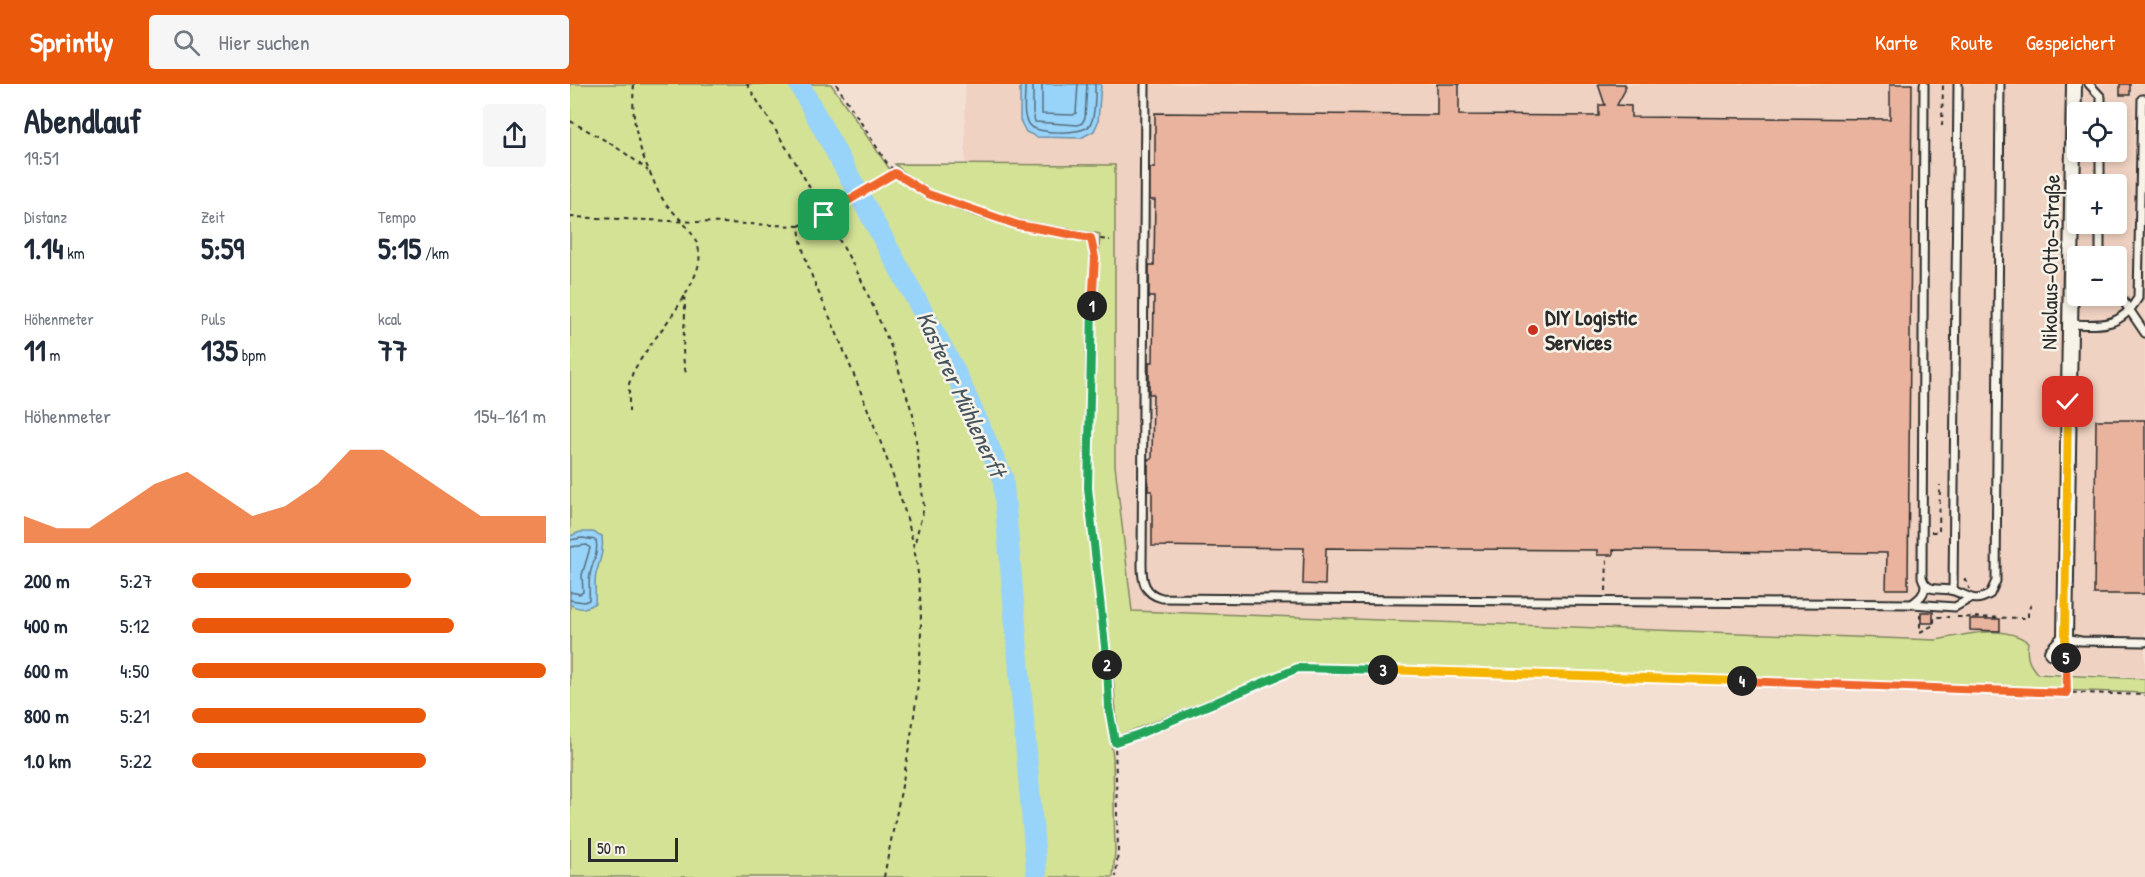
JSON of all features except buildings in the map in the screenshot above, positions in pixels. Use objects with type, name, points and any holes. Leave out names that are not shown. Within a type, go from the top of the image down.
[{"type":"street","name":"Nikolaus-Otto-Straße","points":[[2065,638],[2074,84]]},
{"type":"street","points":[[2052,652],[2065,638]]},
{"type":"lane","points":[[1144,84],[1142,565],[1143,580],[1147,590],[1156,597],[1912,604],[1955,607],[1969,599]]},
{"type":"lane","points":[[1912,604],[1923,594],[1925,585],[1922,571],[1924,84]]},
{"type":"lane","points":[[1953,590],[1958,84]]},
{"type":"lane","points":[[1925,585],[1934,589],[1953,590],[1969,599],[1979,599],[1990,594],[1996,581],[2000,84]]},
{"type":"lane","points":[[2089,84],[2101,97],[2101,102]]},
{"type":"lane","points":[[2070,324],[2104,324],[2114,321],[2131,310],[2138,298],[2142,99],[2145,99]]},
{"type":"lane","points":[[2127,305],[2145,333]]},
{"type":"lane","points":[[2065,638],[2080,641],[2145,642]]},
{"type":"path","points":[[629,412],[629,384],[633,372],[684,295],[694,277],[700,255],[694,236],[664,200],[642,153],[633,120],[634,84]]},
{"type":"path","points":[[747,84],[797,165],[860,277],[892,349],[913,415],[924,507],[914,547]]},
{"type":"path","points":[[836,84],[895,173],[928,194],[1018,225],[1110,240]]},
{"type":"path","points":[[1942,126],[1943,84]]},
{"type":"path","points":[[570,121],[624,152],[650,173]]},
{"type":"path","points":[[570,217],[800,226],[842,206],[895,173]]},
{"type":"path","points":[[800,226],[800,239],[812,274],[879,440],[914,547],[920,609],[921,651],[918,690],[884,877]]},
{"type":"path","points":[[1091,238],[1095,258],[1090,348],[1088,488],[1106,648],[1109,708],[1115,742],[1118,850],[1116,877]]},
{"type":"path","points":[[684,295],[683,365],[687,376]]},
{"type":"path","points":[[1922,532],[1940,532],[1940,485]]},
{"type":"path","points":[[1606,602],[1607,557]]},
{"type":"path","points":[[1937,617],[2028,618],[2031,605]]},
{"type":"path","points":[[1920,627],[1929,629]]},
{"type":"path","points":[[2065,638],[2067,693]]},
{"type":"path","points":[[1115,742],[1298,668],[2145,695]]},
{"type":"shaded area","points":[[965,84],[2145,84],[2145,677],[2028,671],[2029,641],[2022,638],[1940,642],[1132,611],[1115,465],[1115,166],[965,164]]},
{"type":"green space","points":[[570,84],[796,84],[950,371],[998,479],[1034,877],[570,877]]},
{"type":"green space","points":[[804,84],[831,84],[895,177],[927,198],[975,216],[1017,228],[1081,239],[1089,244],[1091,259],[1086,350],[1085,463],[1103,648],[1106,708],[1113,757],[1115,851],[1113,877],[1039,877],[1005,477],[958,368],[863,183]]},
{"type":"green space","points":[[895,164],[1115,165],[1115,465],[1132,611],[1936,640],[1971,633],[1996,632],[2018,636],[2028,642],[2028,660],[2038,674],[2145,679],[2145,693],[1298,665],[1118,736],[1111,653],[1108,647],[1091,488],[1092,360],[1100,234],[1020,220],[962,204],[936,194],[913,180]]},
{"type":"water","points":[[1020,84],[1101,84],[1098,122],[1094,131],[1081,138],[1037,137],[1026,132],[1020,120]]},
{"type":"water","points":[[580,532],[593,532],[602,536],[601,555],[595,577],[595,603],[582,608],[570,604],[570,536]]},
{"type":"waterway","name":"Kasterer Mühlenerft","points":[[799,84],[954,369],[1003,478],[1037,877]]},
{"type":"place","name":"DIY Logistic Services","points":[[1533,330]]},
{"type":"route","points":[[824,215],[895,173],[928,194],[1018,225],[1091,238],[1095,258],[1090,348],[1088,488],[1106,648],[1109,708],[1115,742],[1298,668],[2067,693],[2065,638],[2068,402]]}]
